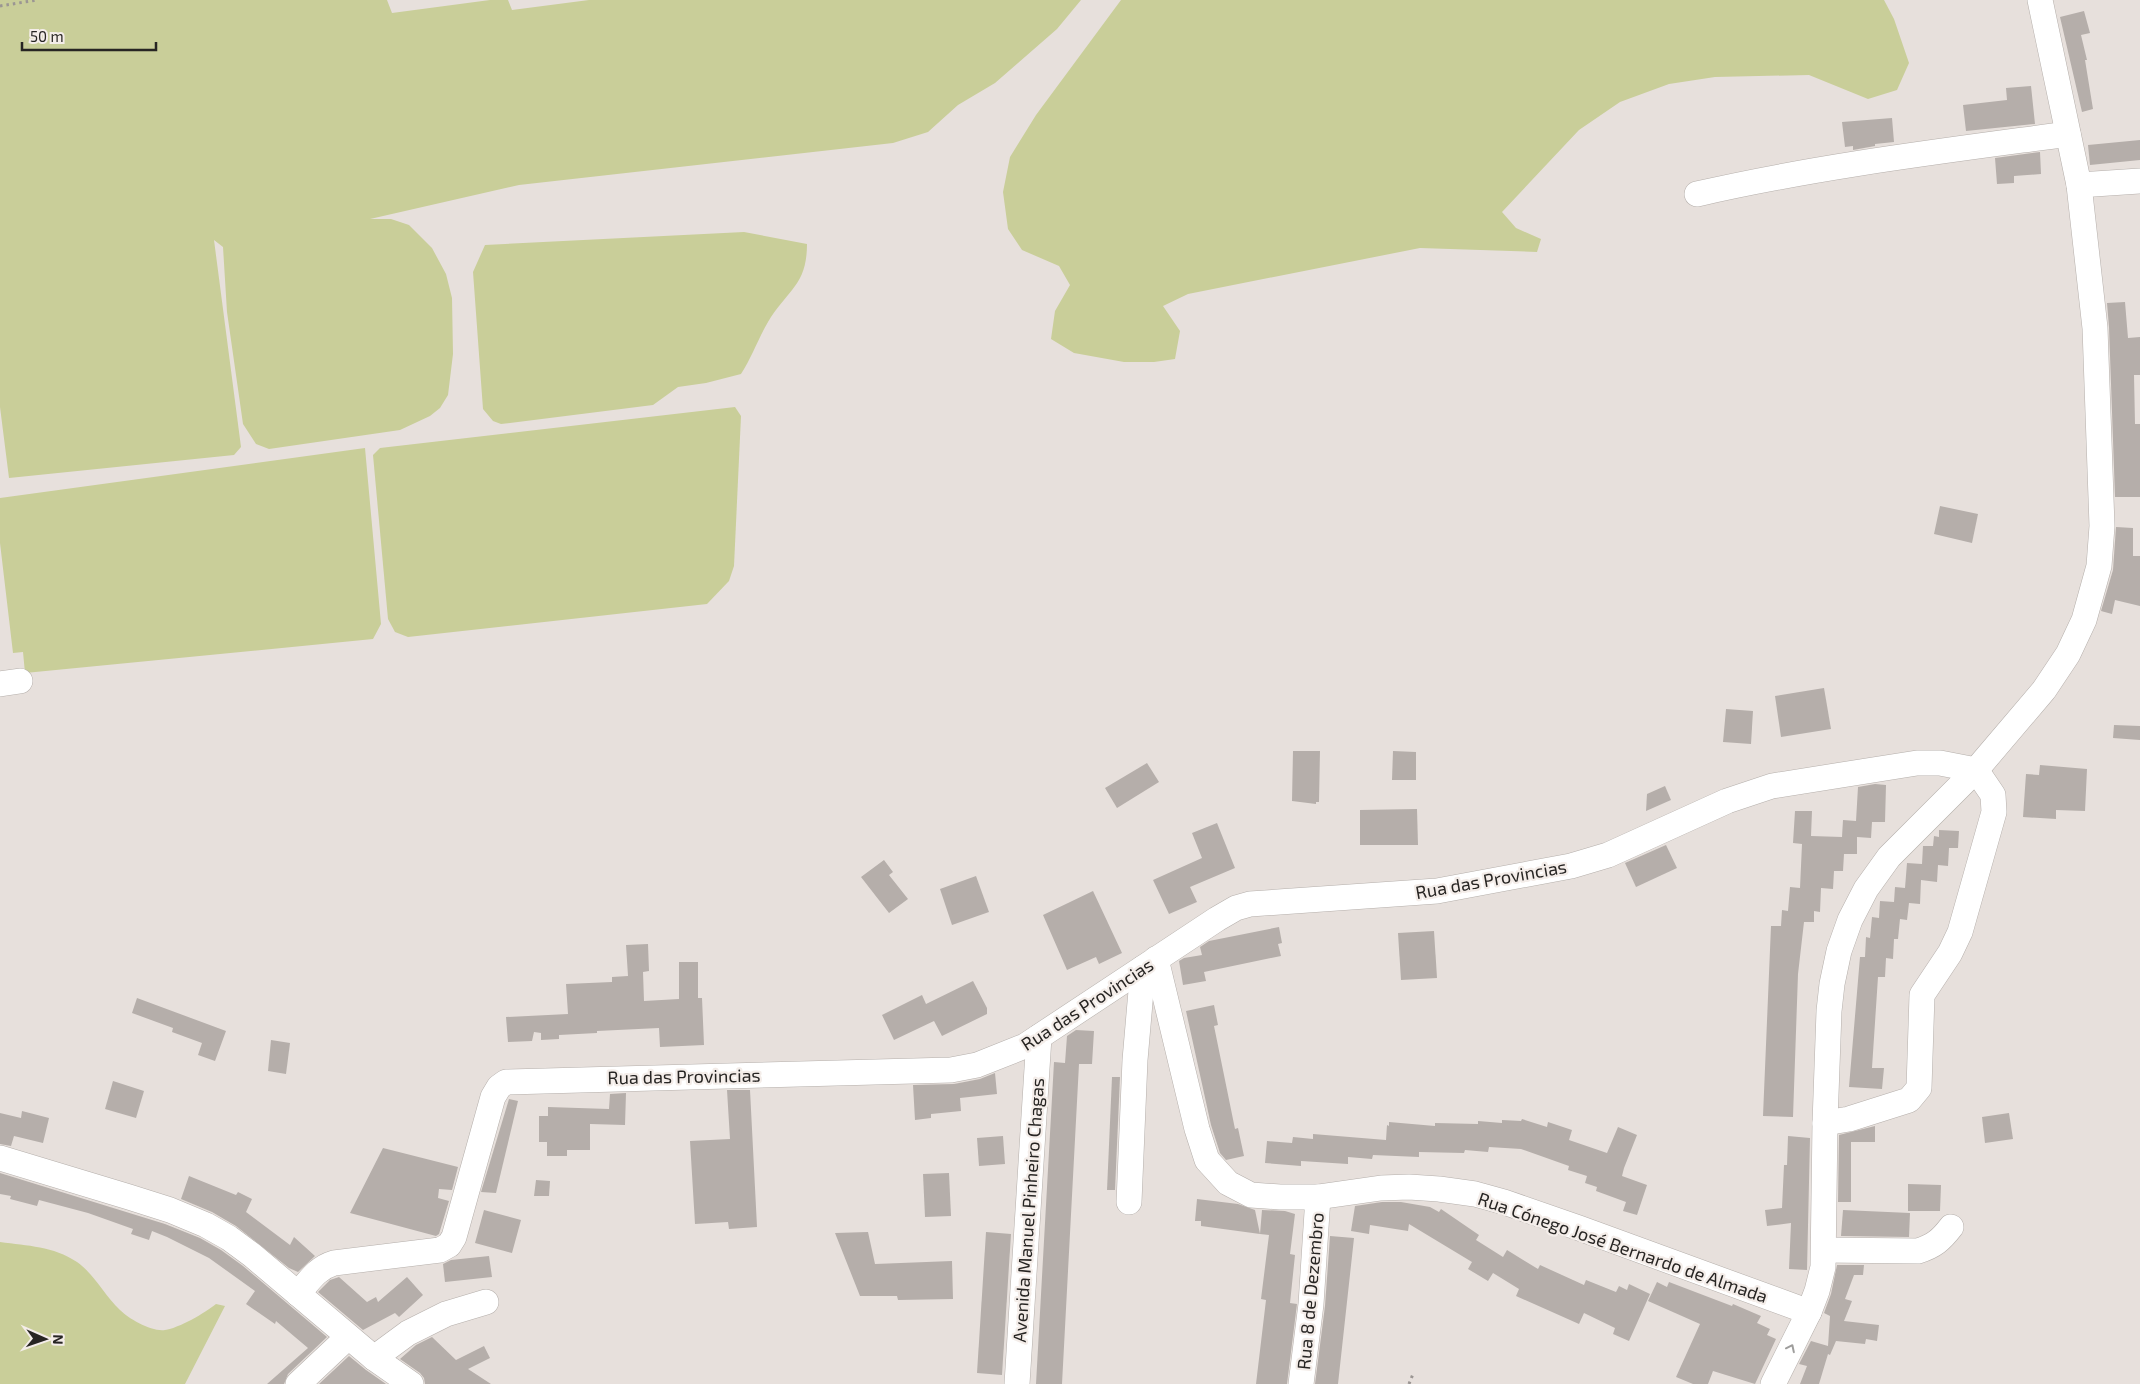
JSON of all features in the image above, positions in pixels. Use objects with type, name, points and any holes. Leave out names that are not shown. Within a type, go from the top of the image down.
[{"type":"street","points":[[1773,1384],[1818,1292],[1823,1268],[1824,1123],[1832,984],[1839,951],[1850,920],[1866,889],[1889,857],[1976,770],[2044,690],[2068,654],[2084,620],[2099,566],[2102,526],[2095,328],[2079,185],[2040,0]]},
{"type":"street","points":[[1696,194],[1768,177],[1867,160],[2068,134]]},
{"type":"street","points":[[2079,185],[2140,181]]},
{"type":"street","name":"Rua das Provincias","points":[[298,1294],[324,1266],[334,1263],[440,1250],[449,1245],[454,1237],[494,1096],[506,1082],[951,1070],[977,1065],[1013,1052],[1040,1037],[1216,919],[1236,908],[1250,904],[1437,891],[1571,866],[1608,855],[1727,801],[1772,786],[1917,763],[1940,763],[1976,770]]},
{"type":"street","points":[[1824,1123],[1850,1119],[1909,1100],[1919,1088],[1922,995],[1950,953],[1960,932],[1994,812],[1993,795],[1976,770]]},
{"type":"street","points":[[1129,1202],[1135,1060],[1150,964]]},
{"type":"street","name":"Rua Cónego José Bernardo de Almada","points":[[1150,964],[1207,1160],[1228,1183],[1251,1194],[1318,1197],[1381,1188],[1409,1187],[1475,1194],[1579,1228],[1809,1312]]},
{"type":"street","name":"Avenida Manuel Pinheiro Chagas","points":[[1018,1384],[1040,1037]]},
{"type":"street","points":[[0,1158],[170,1210],[206,1225],[229,1238],[252,1255],[348,1337],[411,1384]]},
{"type":"street","name":"Rua 8 de Dezembro","points":[[1301,1384],[1311,1304],[1318,1197]]},
{"type":"street","points":[[1824,1250],[1918,1251],[1940,1241],[1951,1227]]},
{"type":"street","points":[[374,1358],[408,1333],[446,1314],[486,1302]]},
{"type":"street","points":[[298,1384],[348,1337]]},
{"type":"path","points":[[0,6],[37,0]]},
{"type":"path","points":[[1409,1384],[1413,1374]]},
{"type":"green space","points":[[0,0],[387,0],[392,13],[490,0],[508,0],[512,10],[589,0],[1081,0],[1057,29],[995,83],[958,105],[928,132],[893,143],[519,185],[370,219],[391,219],[409,225],[432,248],[446,274],[452,298],[453,354],[448,395],[440,408],[430,416],[400,430],[269,449],[256,444],[243,424],[227,312],[223,247],[214,240],[241,447],[234,455],[9,478],[0,407]]},
{"type":"green space","points":[[1121,0],[1884,0],[1894,19],[1909,63],[1897,90],[1868,99],[1809,75],[1715,77],[1669,84],[1620,102],[1579,130],[1502,212],[1516,228],[1541,239],[1537,252],[1420,248],[1188,294],[1163,306],[1180,331],[1175,359],[1154,362],[1124,362],[1074,353],[1051,339],[1055,311],[1070,285],[1059,266],[1022,250],[1008,229],[1003,192],[1010,157],[1036,115]]},
{"type":"green space","points":[[744,232],[807,244],[804,269],[800,279],[768,322],[741,374],[706,383],[678,387],[653,405],[501,424],[493,421],[483,409],[473,272],[485,245]]},
{"type":"green space","points":[[735,407],[741,416],[734,566],[729,581],[707,604],[408,637],[395,632],[388,619],[373,455],[380,448]]},
{"type":"green space","points":[[365,448],[381,624],[373,639],[25,673],[23,652],[13,653],[0,543],[0,498]]},
{"type":"green space","points":[[0,1242],[49,1250],[77,1262],[89,1273],[124,1314],[154,1329],[171,1329],[192,1320],[216,1304],[225,1306],[185,1384],[0,1384]]},
{"type":"building","points":[[2084,11],[2090,33],[2081,35],[2087,60],[2085,60],[2093,109],[2082,112],[2060,17]]},
{"type":"building","points":[[2031,86],[2035,124],[1966,131],[1963,105],[2007,100],[2006,88]]},
{"type":"building","points":[[1892,118],[1894,142],[1875,144],[1875,146],[1853,150],[1853,146],[1845,147],[1842,122]]},
{"type":"building","points":[[2140,140],[2140,160],[2090,165],[2088,145]]},
{"type":"building","points":[[2040,152],[2041,174],[2014,176],[2014,183],[1997,184],[1995,158]]},
{"type":"building","points":[[2125,302],[2128,338],[2140,337],[2140,375],[2134,375],[2135,424],[2140,424],[2140,497],[2115,497],[2107,303]]},
{"type":"building","points":[[1940,506],[1978,514],[1972,543],[1934,534]]},
{"type":"building","points":[[2116,527],[2133,528],[2133,556],[2140,556],[2140,606],[2115,600],[2112,614],[2101,611],[2113,570]]},
{"type":"building","points":[[1824,688],[1831,729],[1781,737],[1775,696]]},
{"type":"building","points":[[1726,709],[1753,711],[1751,744],[1723,742]]},
{"type":"building","points":[[2114,725],[2140,726],[2140,740],[2113,738]]},
{"type":"building","points":[[1293,751],[1320,751],[1319,802],[1316,802],[1316,804],[1292,801]]},
{"type":"building","points":[[1393,751],[1416,752],[1416,780],[1392,780]]},
{"type":"building","points":[[1147,763],[1159,782],[1117,808],[1105,788]]},
{"type":"building","points":[[2040,765],[2087,769],[2085,811],[2056,810],[2056,819],[2023,817],[2026,774],[2039,775]]},
{"type":"building","points":[[1875,784],[1886,785],[1885,822],[1872,822],[1871,838],[1857,837],[1857,854],[1844,854],[1843,871],[1834,871],[1833,889],[1821,888],[1820,912],[1814,911],[1814,922],[1804,922],[1798,974],[1793,1117],[1763,1116],[1771,926],[1781,926],[1782,910],[1788,911],[1790,887],[1800,888],[1802,844],[1793,843],[1795,811],[1812,811],[1811,836],[1842,837],[1843,820],[1856,821],[1858,787]]},
{"type":"building","points":[[1665,786],[1671,800],[1646,811],[1647,794]]},
{"type":"building","points":[[1417,809],[1418,845],[1360,845],[1360,810]]},
{"type":"building","points":[[1217,823],[1235,868],[1190,887],[1197,902],[1169,914],[1153,880],[1202,858],[1192,833]]},
{"type":"building","points":[[1939,830],[1959,831],[1958,848],[1949,848],[1948,866],[1938,865],[1937,882],[1921,880],[1920,904],[1909,903],[1907,920],[1900,919],[1898,939],[1894,939],[1893,959],[1886,958],[1885,977],[1878,977],[1872,1068],[1884,1068],[1882,1089],[1849,1087],[1860,957],[1865,957],[1866,937],[1870,938],[1872,917],[1879,918],[1880,901],[1894,902],[1895,887],[1905,888],[1907,863],[1922,864],[1923,846],[1933,846],[1934,836],[1939,837]]},
{"type":"building","points":[[1666,845],[1677,868],[1636,887],[1625,863]]},
{"type":"building","points":[[884,860],[893,872],[889,875],[908,899],[889,913],[861,877]]},
{"type":"building","points":[[976,876],[989,912],[952,925],[940,889]]},
{"type":"building","points":[[1093,891],[1122,953],[1099,964],[1096,957],[1067,970],[1043,915]]},
{"type":"building","points":[[1279,927],[1282,943],[1278,944],[1281,956],[1204,972],[1206,981],[1183,985],[1179,961],[1184,958],[1202,955],[1200,947],[1209,941]]},
{"type":"building","points":[[1434,931],[1437,978],[1401,980],[1398,933]]},
{"type":"building","points":[[648,944],[649,971],[643,972],[644,1001],[679,999],[679,962],[698,962],[698,998],[702,998],[704,1045],[660,1047],[659,1028],[597,1031],[597,1033],[559,1035],[559,1039],[541,1040],[541,1033],[534,1032],[532,1041],[508,1042],[506,1017],[568,1014],[566,984],[612,982],[612,977],[628,976],[626,945]]},
{"type":"building","points":[[973,981],[987,1008],[987,1014],[942,1036],[934,1021],[894,1040],[882,1015],[922,995],[926,1004]]},
{"type":"building","points":[[137,998],[226,1031],[215,1061],[198,1055],[202,1043],[172,1032],[173,1028],[132,1013]]},
{"type":"building","points":[[1214,1005],[1218,1025],[1214,1026],[1235,1129],[1238,1128],[1244,1156],[1226,1160],[1220,1153],[1211,1125],[1186,1011]]},
{"type":"building","points":[[1076,1030],[1094,1031],[1092,1064],[1079,1064],[1062,1384],[1036,1384],[1054,1062],[1065,1063],[1067,1036]]},
{"type":"building","points":[[271,1040],[290,1043],[286,1074],[268,1071]]},
{"type":"building","points":[[995,1073],[997,1094],[960,1098],[961,1111],[931,1114],[931,1118],[915,1120],[913,1085],[954,1084],[980,1079]]},
{"type":"building","points":[[1112,1077],[1120,1077],[1115,1190],[1107,1190]]},
{"type":"building","points":[[113,1081],[144,1091],[136,1118],[105,1109]]},
{"type":"building","points":[[727,1090],[750,1090],[757,1227],[729,1229],[728,1222],[695,1224],[690,1141],[730,1139]]},
{"type":"building","points":[[626,1093],[625,1125],[590,1124],[590,1150],[567,1150],[567,1156],[547,1156],[547,1142],[539,1142],[539,1116],[548,1116],[548,1107],[609,1109],[610,1094]]},
{"type":"building","points":[[509,1099],[518,1101],[496,1193],[481,1192]]},
{"type":"building","points":[[22,1111],[49,1118],[43,1143],[14,1136],[11,1146],[0,1144],[0,1113],[21,1118]]},
{"type":"building","points":[[2009,1113],[2013,1139],[1985,1143],[1982,1117]]},
{"type":"building","points":[[1522,1119],[1547,1127],[1548,1122],[1572,1130],[1569,1140],[1607,1153],[1618,1127],[1637,1135],[1622,1176],[1647,1185],[1637,1215],[1623,1211],[1626,1202],[1596,1191],[1597,1187],[1585,1183],[1587,1176],[1568,1170],[1569,1166],[1521,1149],[1489,1147],[1488,1152],[1465,1150],[1464,1153],[1419,1152],[1419,1157],[1373,1155],[1372,1159],[1348,1157],[1348,1164],[1301,1161],[1301,1166],[1265,1163],[1267,1141],[1292,1143],[1293,1137],[1313,1139],[1313,1134],[1386,1140],[1389,1122],[1435,1126],[1435,1123],[1478,1124],[1478,1121],[1502,1123],[1502,1120],[1521,1121]]},
{"type":"building","points":[[1875,1126],[1875,1142],[1851,1142],[1851,1202],[1838,1202],[1839,1135]]},
{"type":"building","points":[[1003,1136],[1005,1164],[979,1166],[977,1138]]},
{"type":"building","points":[[1788,1136],[1810,1138],[1807,1270],[1789,1269],[1791,1223],[1767,1226],[1765,1210],[1782,1208],[1784,1165],[1787,1165]]},
{"type":"building","points":[[383,1148],[458,1167],[452,1190],[439,1189],[438,1198],[449,1201],[439,1234],[436,1236],[350,1213]]},
{"type":"building","points":[[0,1173],[165,1224],[200,1238],[243,1266],[327,1337],[288,1374],[284,1384],[267,1384],[308,1348],[276,1321],[275,1324],[246,1304],[255,1291],[209,1258],[152,1231],[149,1240],[131,1234],[133,1229],[88,1213],[39,1200],[37,1206],[10,1199],[11,1196],[0,1194]]},
{"type":"building","points":[[949,1173],[951,1216],[925,1217],[923,1174]]},
{"type":"building","points":[[189,1176],[236,1195],[238,1192],[252,1199],[246,1212],[290,1245],[294,1237],[315,1256],[298,1272],[289,1268],[236,1226],[212,1212],[181,1199]]},
{"type":"building","points":[[536,1180],[550,1181],[549,1196],[534,1196]]},
{"type":"building","points":[[1908,1184],[1941,1185],[1940,1211],[1908,1211]]},
{"type":"building","points":[[1197,1199],[1238,1204],[1255,1210],[1260,1234],[1201,1226],[1201,1221],[1195,1221]]},
{"type":"building","points":[[1382,1202],[1401,1202],[1430,1207],[1439,1212],[1441,1209],[1479,1235],[1476,1240],[1503,1257],[1507,1250],[1538,1269],[1540,1265],[1584,1285],[1586,1280],[1616,1292],[1619,1286],[1627,1290],[1629,1284],[1650,1294],[1629,1341],[1613,1334],[1615,1328],[1584,1313],[1579,1324],[1516,1296],[1519,1289],[1493,1273],[1488,1281],[1468,1269],[1472,1262],[1409,1224],[1408,1231],[1370,1225],[1369,1234],[1351,1231],[1355,1206]]},
{"type":"building","points":[[484,1210],[521,1220],[512,1253],[475,1243]]},
{"type":"building","points":[[1262,1210],[1285,1211],[1295,1214],[1290,1254],[1295,1255],[1290,1303],[1297,1304],[1287,1384],[1256,1384],[1266,1300],[1261,1299],[1269,1235],[1260,1234]]},
{"type":"building","points":[[1843,1210],[1910,1213],[1909,1237],[1841,1236]]},
{"type":"building","points":[[868,1232],[875,1264],[952,1261],[953,1299],[898,1300],[897,1296],[860,1296],[835,1233]]},
{"type":"building","points":[[986,1232],[1011,1234],[1002,1375],[977,1373]]},
{"type":"building","points":[[1330,1236],[1354,1238],[1338,1384],[1315,1384],[1325,1306]]},
{"type":"building","points":[[489,1256],[492,1277],[445,1282],[443,1264],[451,1260]]},
{"type":"building","points":[[1837,1265],[1864,1265],[1863,1275],[1854,1275],[1845,1299],[1852,1301],[1844,1321],[1879,1325],[1877,1341],[1866,1339],[1865,1344],[1836,1341],[1830,1355],[1828,1354],[1819,1384],[1800,1384],[1807,1366],[1799,1364],[1811,1341],[1828,1346],[1830,1316],[1824,1313],[1831,1294]]},
{"type":"building","points":[[339,1277],[367,1302],[376,1297],[378,1302],[407,1277],[423,1295],[399,1317],[395,1313],[363,1330],[318,1292],[330,1280]]},
{"type":"building","points":[[1657,1282],[1667,1287],[1669,1282],[1732,1306],[1733,1304],[1761,1316],[1757,1323],[1770,1329],[1767,1335],[1776,1339],[1755,1384],[1713,1371],[1708,1384],[1693,1384],[1676,1377],[1700,1324],[1648,1301]]},
{"type":"building","points":[[432,1337],[456,1360],[484,1346],[490,1358],[468,1369],[491,1384],[425,1384],[424,1378],[420,1373],[400,1359],[416,1345]]},
{"type":"building","points":[[349,1356],[366,1370],[386,1384],[319,1384]]}]
